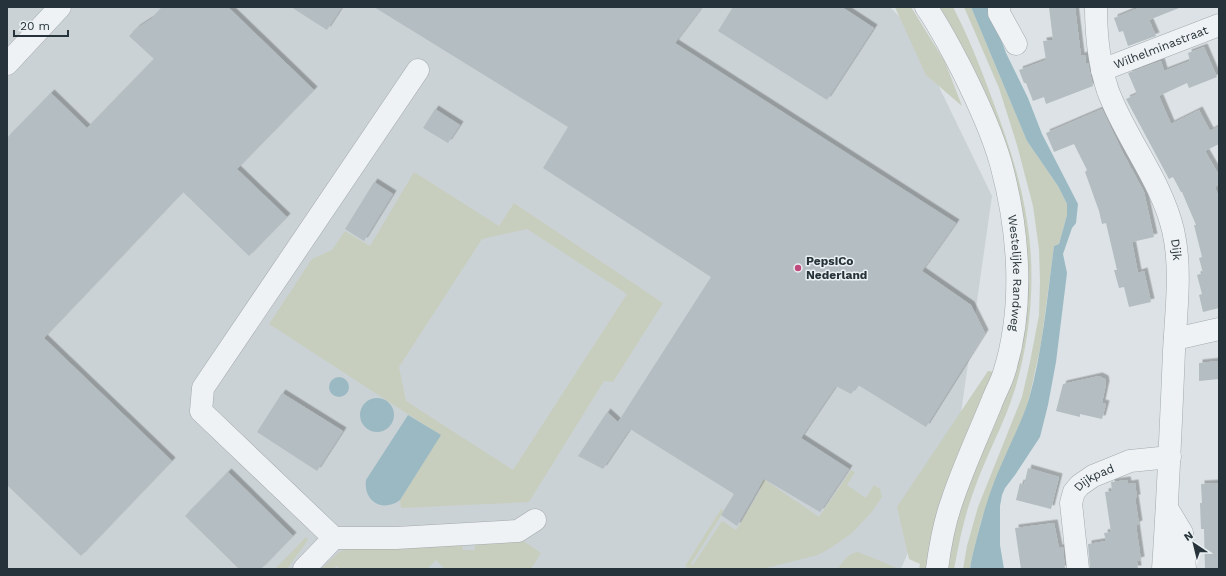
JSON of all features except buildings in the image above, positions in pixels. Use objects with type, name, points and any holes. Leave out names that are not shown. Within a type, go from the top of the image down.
[{"type":"street","points":[[7,64],[60,7]]},
{"type":"street","name":"Westelijke Randweg","points":[[926,7],[954,53],[989,130],[1001,163],[1012,216],[1017,252],[1017,290],[1014,322],[1004,373],[952,501],[941,540],[937,569]]},
{"type":"street","points":[[999,7],[999,13],[1016,44]]},
{"type":"street","name":"Dijk","points":[[1096,7],[1097,39],[1102,70],[1108,91],[1122,121],[1160,192],[1172,225],[1176,242],[1178,263],[1175,339],[1163,569]]},
{"type":"street","name":"Wilhelminastraat","points":[[1102,70],[1219,25]]},
{"type":"street","points":[[418,70],[203,388],[201,412],[334,538],[396,538],[518,531],[535,520]]},
{"type":"street","points":[[1175,339],[1219,328]]},
{"type":"street","name":"Dijkpad","points":[[1078,569],[1071,503],[1074,492],[1080,485],[1093,476],[1130,461],[1170,457]]},
{"type":"street","points":[[1167,508],[1182,533],[1185,569]]},
{"type":"street","points":[[304,569],[334,538]]},
{"type":"shaded area","points":[[7,7],[890,7],[910,27],[992,196],[958,434],[901,569],[7,569]]},
{"type":"green space","points":[[895,7],[911,7],[945,62],[962,106],[926,75]]},
{"type":"green space","points":[[937,7],[953,7],[974,51],[997,111],[1021,189],[1030,242],[1031,263],[1028,327],[1025,348],[1015,389],[970,502],[962,530],[954,569],[943,569],[1025,265]]},
{"type":"green space","points":[[964,7],[971,7],[1027,141],[1058,186],[1067,204],[1067,215],[1059,244],[1054,246],[1041,344],[1029,399],[1022,421],[981,521],[970,569],[963,569],[967,546],[978,507],[1022,397],[1039,315],[1040,281],[1039,249],[1033,206],[1017,145],[999,88]]},
{"type":"green space","points":[[414,172],[499,226],[514,203],[663,303],[613,382],[604,381],[529,502],[401,508],[400,500],[440,435],[269,324],[312,259],[332,250],[345,231],[370,246]],"holes":[[[527,229],[627,294],[513,470],[406,401],[399,367],[482,239]]]},
{"type":"green space","points":[[988,371],[995,372],[927,569],[919,569],[920,564],[909,559],[897,507]]},
{"type":"green space","points":[[851,470],[855,472],[847,485],[866,498],[874,485],[880,489],[882,497],[871,513],[851,534],[832,547],[818,555],[762,569],[689,569],[685,566],[721,509],[724,511],[691,564],[693,565],[722,521],[736,530],[761,489],[756,485],[761,477],[819,517]]},
{"type":"green space","points":[[516,536],[541,553],[531,569],[445,569],[436,560],[427,569],[340,569],[336,566],[334,569],[321,569],[339,552],[346,549],[462,540],[463,550],[475,550],[474,539]]},
{"type":"green space","points":[[306,537],[308,539],[306,543],[287,569],[275,569]]},
{"type":"green space","points":[[858,552],[900,569],[838,569],[848,556]]},
{"type":"water","points":[[971,7],[989,7],[1006,53],[1028,98],[1042,134],[1078,204],[1076,223],[1072,228],[1063,254],[1067,273],[1056,362],[1040,437],[1005,488],[1002,495],[1000,506],[1000,545],[1004,569],[970,569],[977,536],[988,498],[1029,399],[1038,361],[1054,246],[1059,244],[1067,215],[1067,204],[1058,186],[1027,141]]},
{"type":"water","points":[[339,377],[346,380],[349,387],[346,394],[339,397],[332,394],[329,387],[332,380]]},
{"type":"water","points":[[374,398],[380,398],[389,403],[393,409],[393,421],[389,427],[380,432],[374,432],[365,427],[360,418],[360,412],[365,403]]},
{"type":"water","points":[[408,415],[441,435],[400,500],[394,504],[381,505],[371,499],[368,494],[366,480]]},
{"type":"place","name":"PepsiCo Nederland","points":[[798,268]]}]
